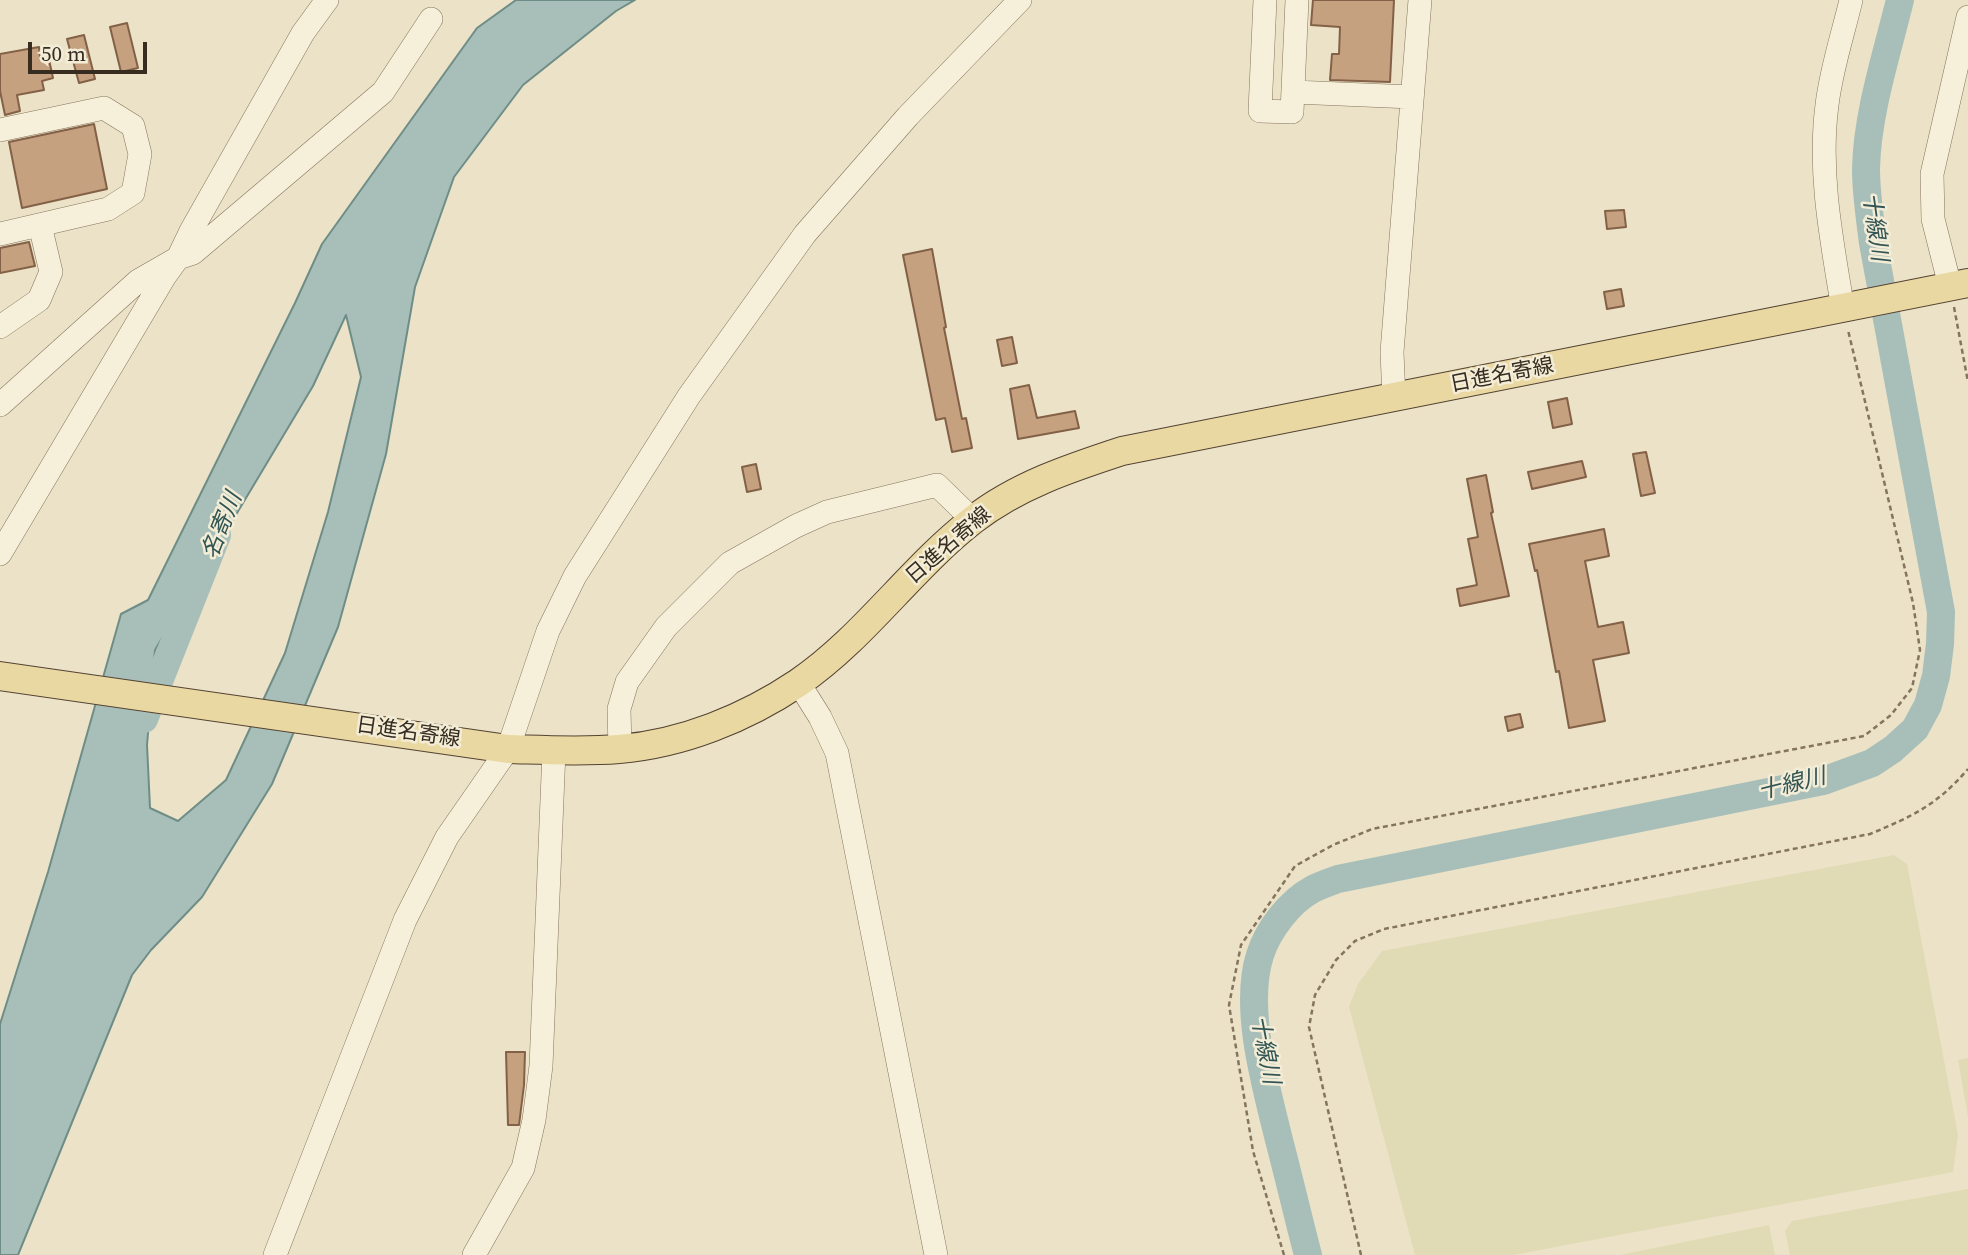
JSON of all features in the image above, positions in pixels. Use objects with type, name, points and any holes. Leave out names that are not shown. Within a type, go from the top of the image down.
[{"type":"main road","name":"日進名寄線","points":[[0,676],[508,749],[620,749],[664,741],[712,727],[749,711],[798,682],[852,638],[973,520],[1018,491],[1070,468],[1122,451],[1950,286]]},
{"type":"street","points":[[0,554],[178,258],[303,33],[327,0]]},
{"type":"street","points":[[275,1255],[405,920],[447,837],[508,749],[548,631],[575,576],[689,396],[805,234],[908,116],[1020,0]]},
{"type":"street","points":[[1394,398],[1392,352],[1420,0]]},
{"type":"street","points":[[1852,0],[1827,105],[1825,156],[1827,205],[1852,307]]},
{"type":"street","points":[[1265,1],[1297,2],[1292,112],[1260,111],[1265,1]]},
{"type":"street","points":[[1950,286],[1933,219],[1932,174],[1968,17]]},
{"type":"street","points":[[0,405],[138,281],[178,258],[193,253],[383,92],[431,19]]},
{"type":"street","points":[[1293,92],[1412,97]]},
{"type":"street","points":[[0,130],[104,108],[132,126],[140,154],[133,193],[108,209],[0,234]]},
{"type":"street","points":[[0,327],[39,300],[51,272],[40,225]]},
{"type":"street","points":[[620,749],[619,709],[627,682],[666,626],[730,563],[827,512],[937,485],[973,520]]},
{"type":"street","points":[[798,682],[820,717],[837,753],[936,1255]]},
{"type":"street","points":[[474,1255],[523,1168],[534,1120],[541,1066],[554,751]]},
{"type":"path","points":[[1950,286],[1968,383]]},
{"type":"path","points":[[1284,1255],[1252,1151],[1229,1005],[1241,945],[1295,866],[1333,845],[1372,830],[1864,736],[1891,715],[1912,688],[1920,650],[1913,603],[1852,307]]},
{"type":"path","points":[[1361,1255],[1309,1027],[1315,995],[1336,960],[1355,941],[1384,929],[1870,834],[1915,816],[1952,787],[1968,769]]},
{"type":"shaded area","points":[[1894,855],[1907,864],[1958,1135],[1953,1172],[1513,1255],[1415,1255],[1349,1007],[1358,984],[1382,951]]},
{"type":"shaded area","points":[[1968,1058],[1968,1117],[1958,1060]]},
{"type":"shaded area","points":[[1968,1189],[1968,1255],[1790,1255],[1785,1231],[1792,1221]]},
{"type":"shaded area","points":[[1769,1225],[1775,1255],[1620,1255]]},
{"type":"water","points":[[516,0],[635,0],[616,11],[523,85],[454,177],[415,287],[386,454],[338,627],[272,784],[202,897],[151,950],[132,975],[18,1255],[0,1255],[0,1024],[48,872],[121,614],[148,600],[322,244],[477,28]],"holes":[[[346,315],[361,377],[328,512],[285,653],[226,780],[178,821],[150,808],[147,745],[155,650],[313,386]]]},
{"type":"building","points":[[1313,0],[1394,0],[1390,82],[1330,80],[1332,54],[1339,54],[1340,27],[1311,25]]},
{"type":"building","points":[[127,23],[138,68],[121,72],[110,27]]},
{"type":"building","points":[[84,35],[95,79],[79,83],[67,39]]},
{"type":"building","points":[[39,47],[40,57],[48,55],[53,78],[42,81],[44,90],[17,95],[20,111],[5,115],[0,91],[0,54]]},
{"type":"building","points":[[94,124],[107,189],[22,208],[9,142]]},
{"type":"building","points":[[1624,210],[1626,227],[1607,229],[1605,211]]},
{"type":"building","points":[[29,242],[35,266],[0,273],[0,248]]},
{"type":"building","points":[[932,249],[962,419],[966,418],[972,448],[952,452],[945,418],[936,420],[903,255]]},
{"type":"building","points":[[1621,289],[1624,306],[1607,309],[1604,292]]},
{"type":"building","points":[[1012,337],[1017,363],[1002,366],[997,340]]},
{"type":"building","points":[[1029,385],[1037,418],[1075,411],[1079,428],[1018,439],[1010,389]]},
{"type":"building","points":[[1567,398],[1572,424],[1553,428],[1548,402]]},
{"type":"building","points":[[1646,452],[1655,493],[1641,496],[1633,454]]},
{"type":"building","points":[[1582,461],[1586,477],[1532,489],[1528,472]]},
{"type":"building","points":[[756,464],[761,489],[747,492],[742,467]]},
{"type":"building","points":[[1486,475],[1493,512],[1491,513],[1509,596],[1460,606],[1457,589],[1477,585],[1468,539],[1478,537],[1467,479]]},
{"type":"building","points":[[1604,529],[1609,556],[1585,561],[1598,627],[1623,622],[1629,653],[1593,660],[1605,721],[1569,728],[1559,671],[1556,672],[1537,570],[1535,571],[1529,544]]},
{"type":"building","points":[[1520,714],[1523,727],[1508,731],[1505,717]]},
{"type":"building","points":[[506,1052],[525,1052],[519,1125],[508,1125]]},
{"type":"waterway","name":"十線川","points":[[1308,1255],[1263,1072],[1254,999],[1255,976],[1260,955],[1280,917],[1296,901],[1313,889],[1338,879],[1823,781],[1872,763],[1893,749],[1915,729],[1928,705],[1936,676],[1941,612],[1873,243],[1866,178],[1867,148],[1874,105],[1900,0]]},
{"type":"waterway","name":"名寄川","points":[[144,719],[217,535]]}]
